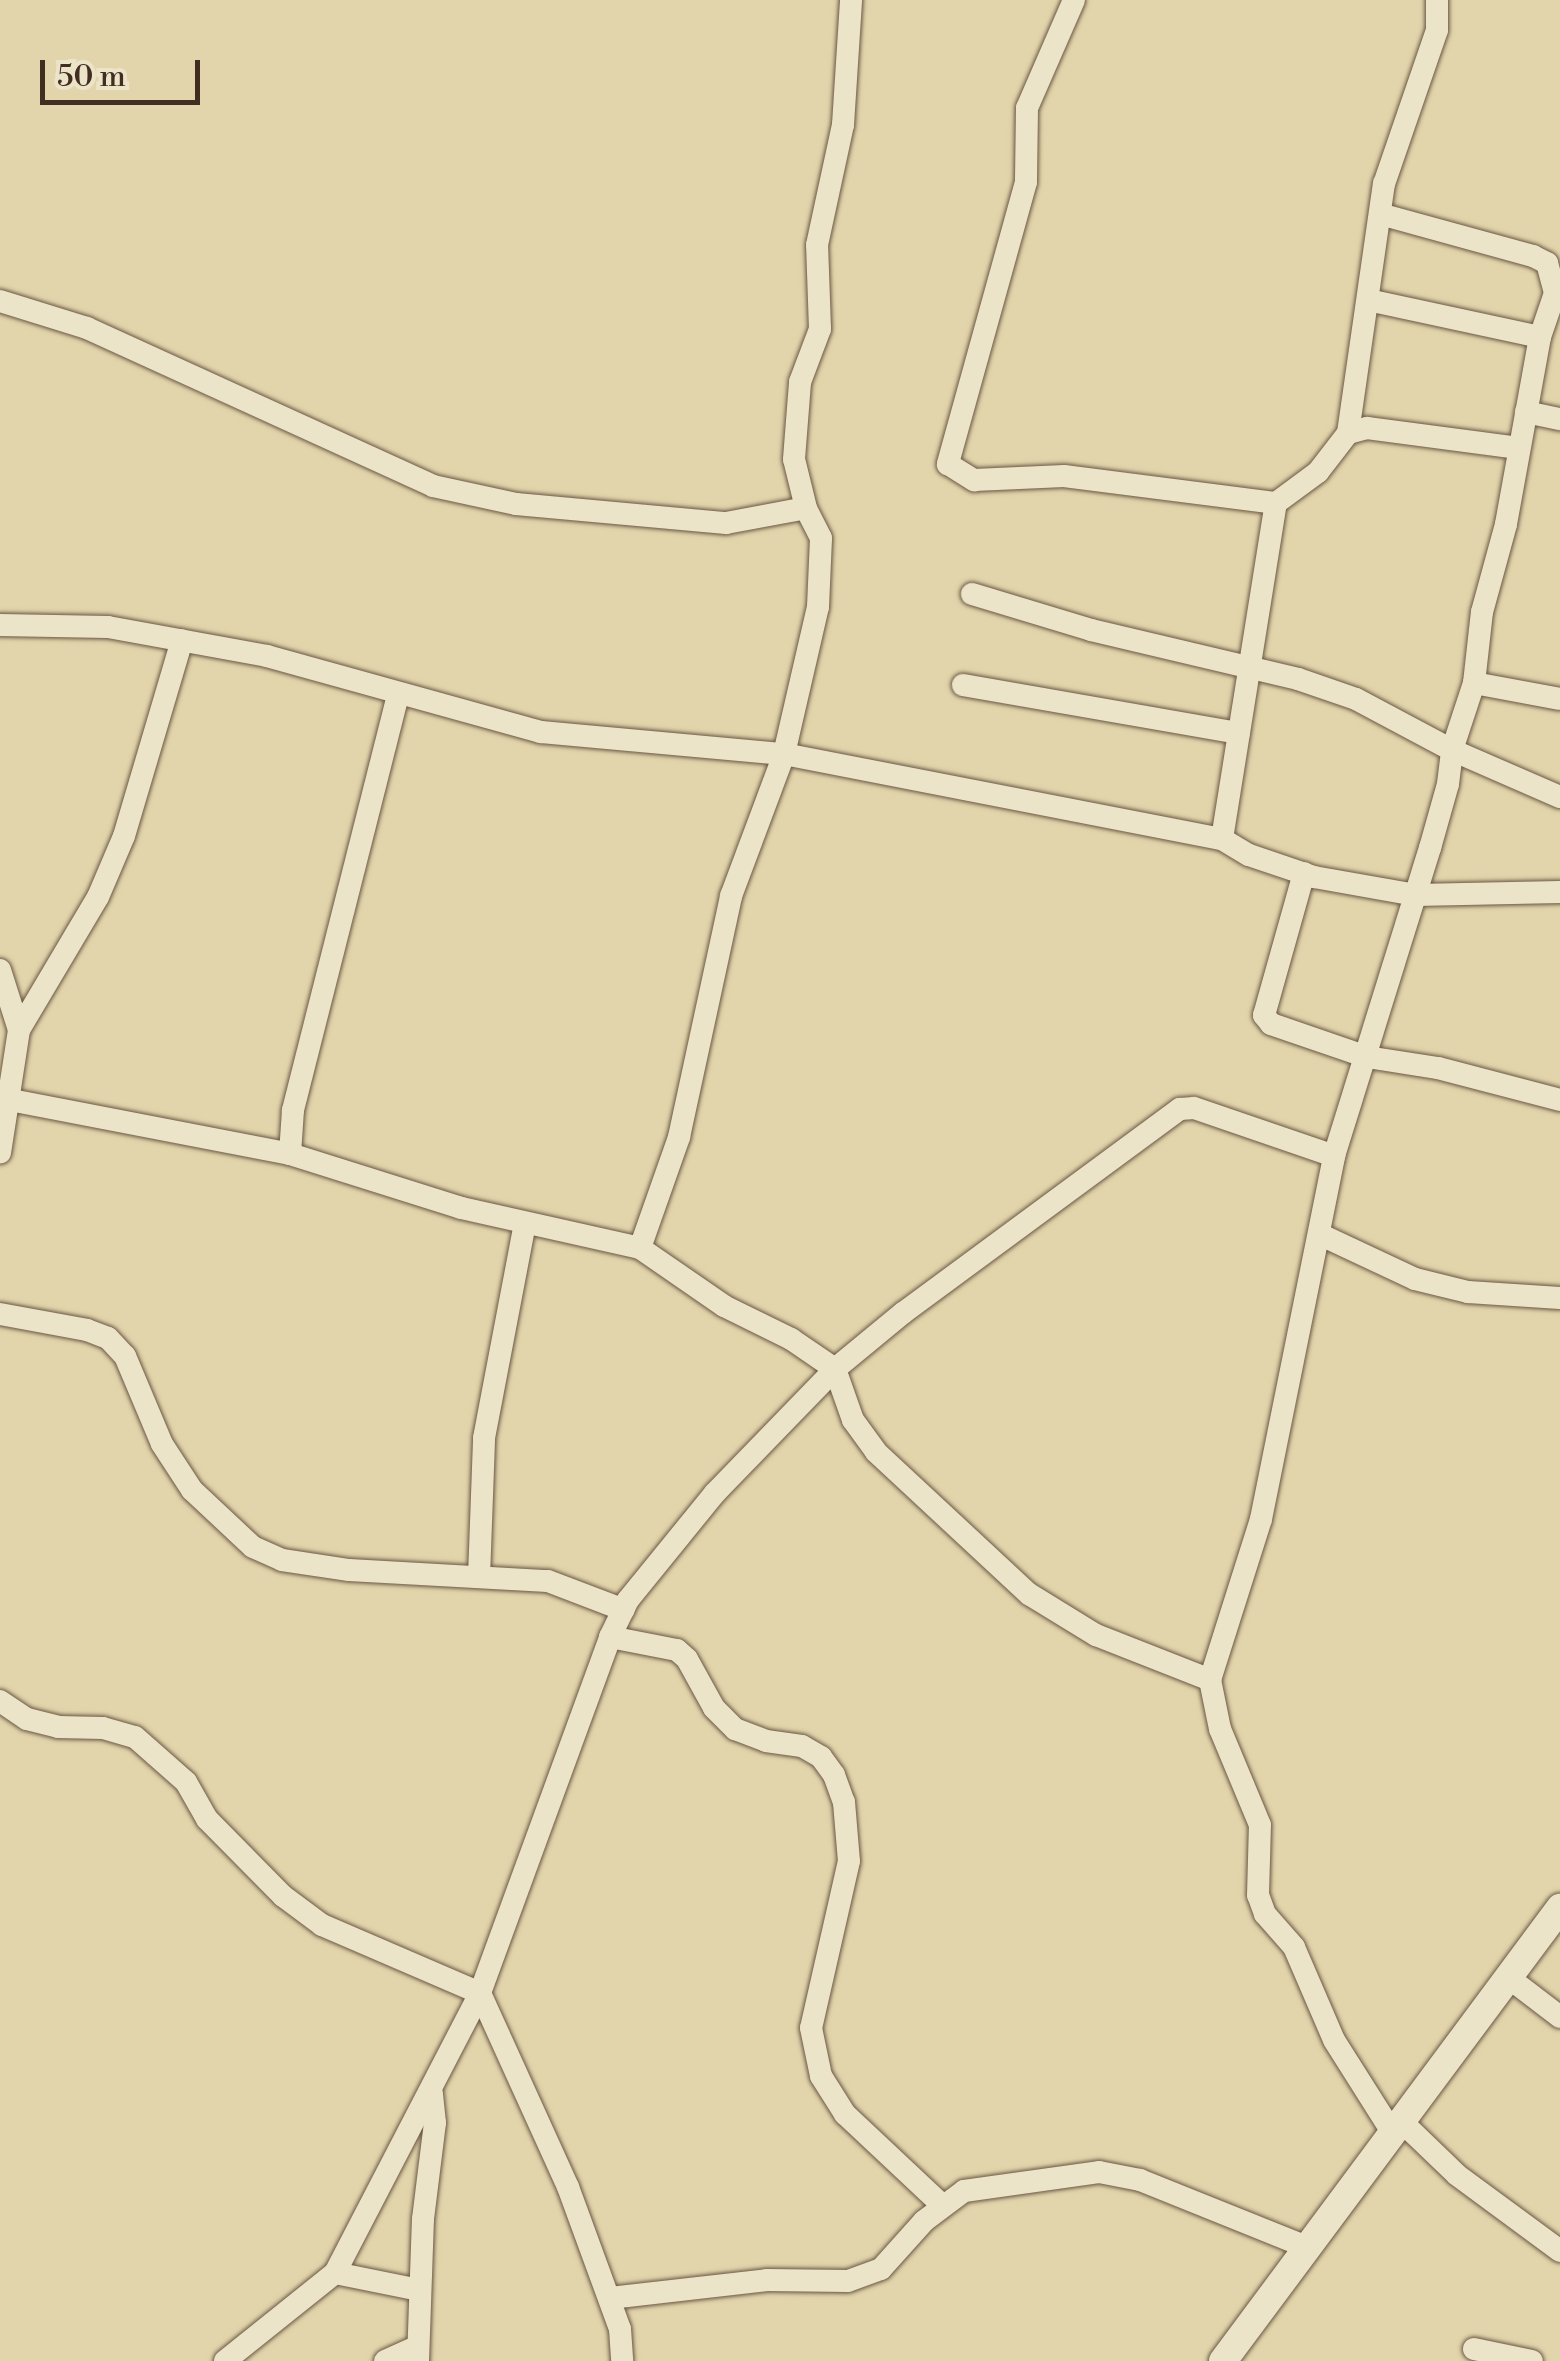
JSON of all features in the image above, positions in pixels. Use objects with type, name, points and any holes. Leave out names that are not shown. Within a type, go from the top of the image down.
[{"type":"street","points":[[640,1248],[678,1137],[731,896],[784,754],[818,607],[821,538],[806,508],[794,459],[800,382],[820,329],[818,245],[843,125],[851,0]]},
{"type":"street","points":[[1074,0],[1027,108],[1026,182],[948,464],[974,480],[1064,476],[1276,503],[1318,472],[1348,432],[1380,214],[1405,114],[1437,30],[1436,0]]},
{"type":"street","points":[[1380,214],[1534,256],[1547,263],[1558,294],[1540,338],[1506,524],[1482,612],[1474,683],[1452,750],[1448,784],[1416,895],[1334,1156],[1261,1518],[1210,1680],[1220,1729],[1260,1825],[1258,1895],[1266,1914],[1294,1947],[1334,2040],[1398,2129],[1560,2251]]},
{"type":"street","points":[[1368,300],[1540,338]]},
{"type":"street","points":[[0,301],[87,328],[433,486],[516,504],[726,523],[806,508]]},
{"type":"street","points":[[1526,412],[1560,419]]},
{"type":"street","points":[[1348,432],[1368,428],[1518,448]]},
{"type":"street","points":[[1222,839],[1276,503]]},
{"type":"street","points":[[972,594],[1249,670],[1298,679],[1356,699],[1452,750],[1560,797]]},
{"type":"street","points":[[0,625],[108,627],[267,656],[542,732],[784,754],[1222,839],[1249,855],[1304,873],[1416,895],[1560,892]]},
{"type":"street","points":[[0,1153],[4,1099],[19,1030],[98,897],[124,836],[182,640]]},
{"type":"street","points":[[1474,683],[1560,699]]},
{"type":"street","points":[[962,685],[1239,732]]},
{"type":"street","points":[[290,1154],[293,1110],[361,855],[398,695]]},
{"type":"street","points":[[1304,873],[1264,1015],[1278,1029],[1366,1056],[1438,1068],[1560,1100]]},
{"type":"street","points":[[0,970],[19,1030]]},
{"type":"street","points":[[4,1099],[290,1154],[461,1208],[640,1248],[724,1306],[791,1339],[836,1369],[853,1420],[876,1452],[1030,1594],[1096,1635],[1210,1680]]},
{"type":"street","points":[[225,2361],[336,2273],[432,2093],[480,1993],[610,1637],[624,1610],[715,1492],[836,1369],[903,1312],[1180,1109],[1194,1108],[1334,1156]]},
{"type":"street","points":[[479,1577],[484,1438],[526,1224]]},
{"type":"street","points":[[1319,1234],[1415,1278],[1468,1292],[1560,1298]]},
{"type":"street","points":[[0,1314],[68,1326],[108,1338],[125,1356],[162,1444],[192,1490],[253,1548],[282,1560],[349,1570],[548,1581],[624,1610]]},
{"type":"street","points":[[610,1637],[677,1650],[688,1659],[714,1708],[734,1730],[766,1741],[802,1746],[821,1756],[834,1775],[844,1802],[850,1862],[811,2028],[821,2076],[845,2114],[944,2206]]},
{"type":"street","points":[[0,1701],[27,1720],[58,1727],[104,1728],[134,1737],[186,1782],[207,1819],[283,1896],[322,1924],[480,1993],[568,2187],[620,2330],[622,2361]]},
{"type":"street","points":[[1224,2361],[1560,1908]]},
{"type":"street","points":[[1509,1978],[1560,2017]]},
{"type":"street","points":[[385,2361],[418,2354],[419,2290],[434,2123],[432,2093]]},
{"type":"street","points":[[610,2298],[767,2280],[848,2281],[881,2270],[964,2191],[1099,2172],[1140,2180],[1309,2248]]},
{"type":"street","points":[[336,2273],[419,2290]]},
{"type":"street","points":[[1474,2350],[1532,2361]]}]
